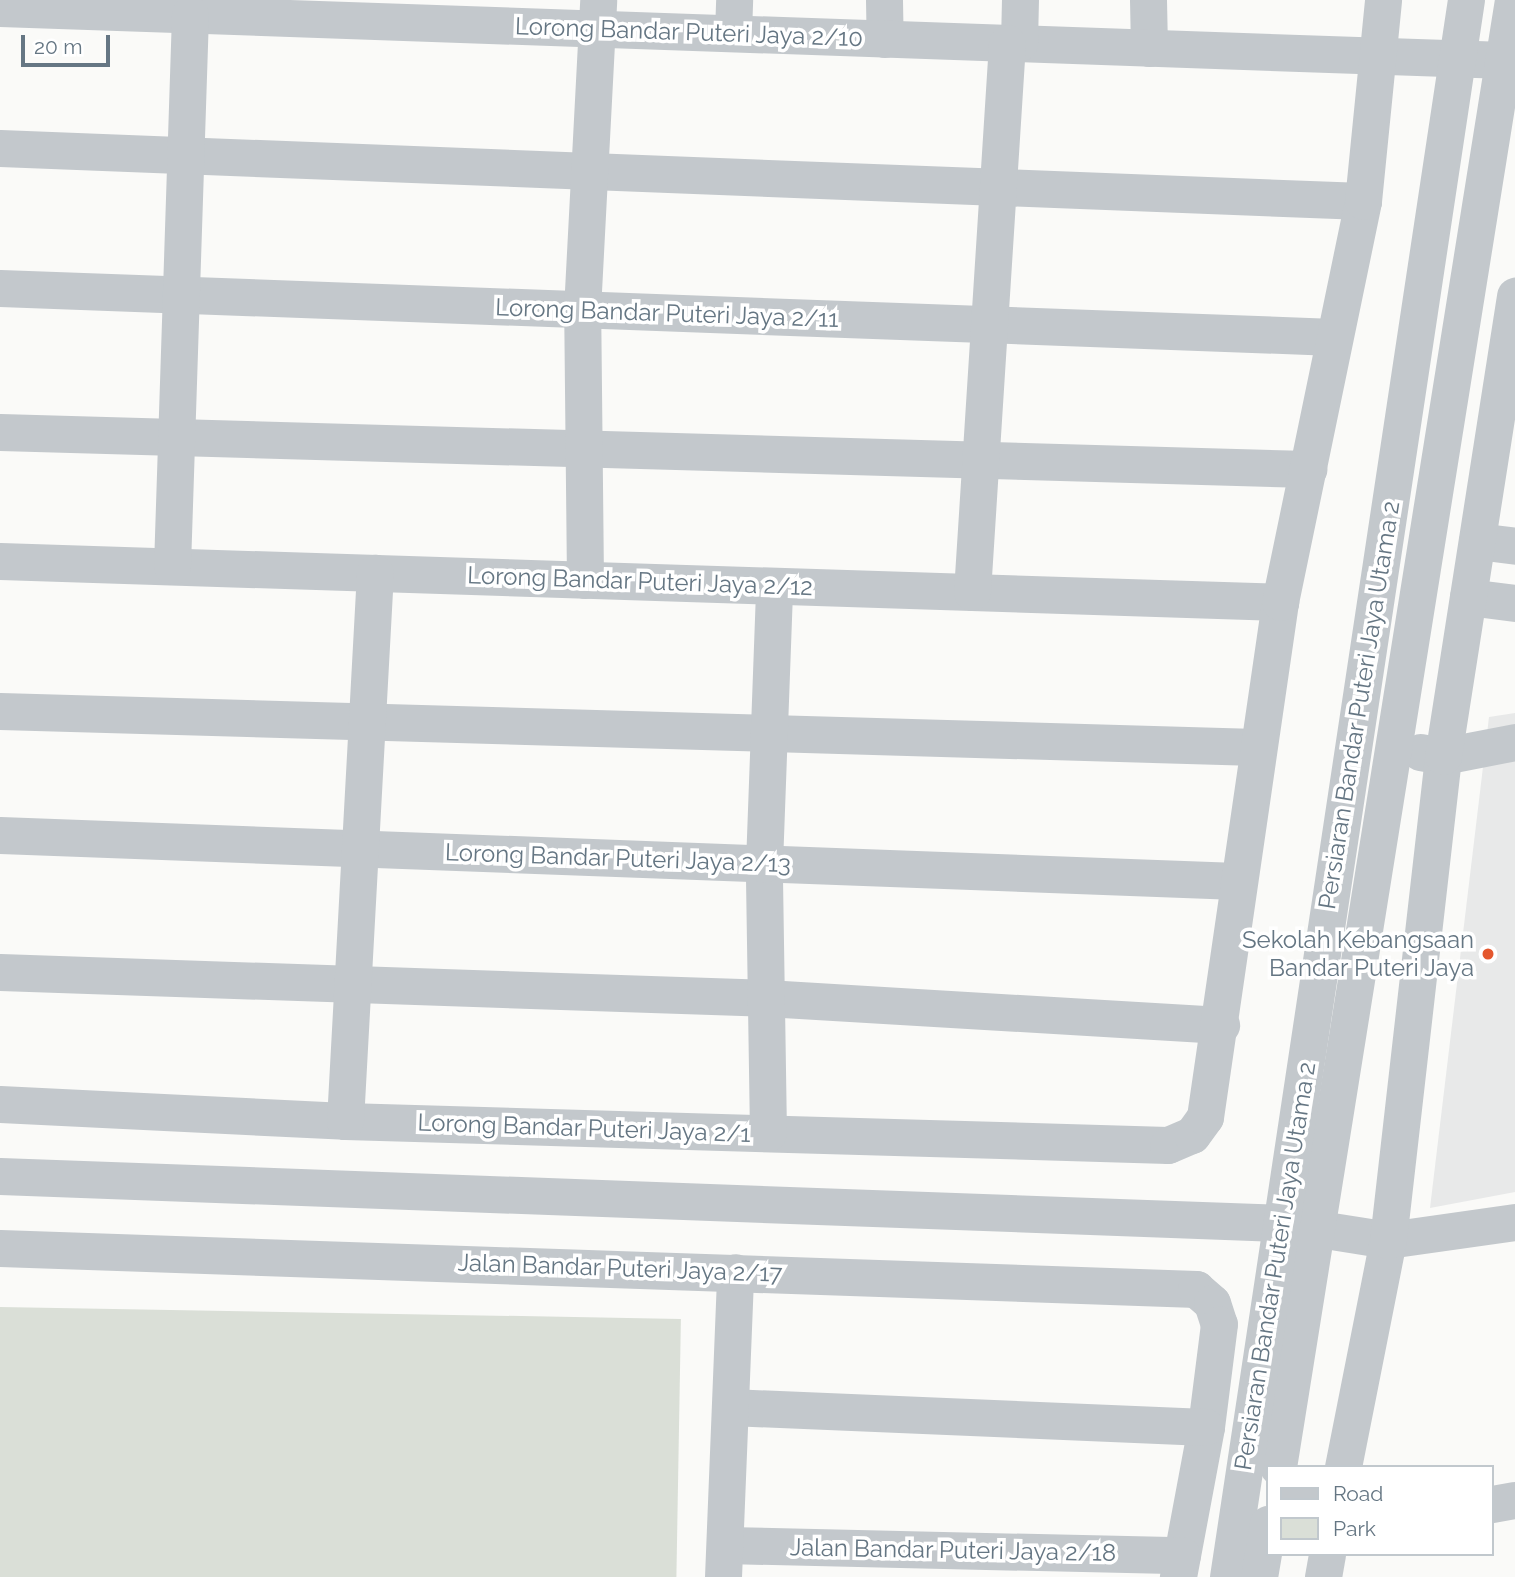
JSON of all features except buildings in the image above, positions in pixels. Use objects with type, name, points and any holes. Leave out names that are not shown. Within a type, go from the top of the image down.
[{"type":"street","points":[[884,0],[885,39]]},
{"type":"street","points":[[972,592],[1001,187],[1013,43],[1020,0]]},
{"type":"street","points":[[1148,0],[1149,48]]},
{"type":"street","points":[[0,972],[766,998],[1221,1025],[1237,881],[1280,602],[1363,201],[1383,0]]},
{"type":"street","name":"Persiaran Bandar Puteri Jaya Utama 2","points":[[1228,1577],[1466,0]]},
{"type":"street","name":"Persiaran Bandar Puteri Jaya Utama 2","points":[[1278,1465],[1513,0]]},
{"type":"street","name":"Lorong Bandar Puteri Jaya 2/10","points":[[0,8],[58,5],[197,10],[733,17],[885,39],[1505,60]]},
{"type":"street","points":[[172,566],[186,156],[197,10]]},
{"type":"street","points":[[585,580],[582,310],[598,14]]},
{"type":"street","points":[[0,148],[1363,201]]},
{"type":"street","name":"Lorong Bandar Puteri Jaya 2/11","points":[[0,288],[1335,337]]},
{"type":"street","points":[[1343,1465],[1388,1240],[1443,756],[1515,296]]},
{"type":"street","points":[[0,432],[1308,469]]},
{"type":"street","points":[[1476,541],[1515,546]]},
{"type":"street","name":"Lorong Bandar Puteri Jaya 2/12","points":[[0,561],[1280,602]]},
{"type":"street","points":[[345,1121],[375,573]]},
{"type":"street","points":[[768,1133],[764,863],[774,586]]},
{"type":"street","points":[[1468,597],[1515,603]]},
{"type":"street","points":[[0,711],[1256,747]]},
{"type":"street","points":[[1395,748],[1443,756],[1515,742]]},
{"type":"street","name":"Lorong Bandar Puteri Jaya 2/13","points":[[0,835],[1237,881]]},
{"type":"street","name":"Lorong Bandar Puteri Jaya 2/1","points":[[0,1104],[345,1121],[1168,1145],[1192,1135],[1206,1117],[1221,1025]]},
{"type":"street","points":[[0,1177],[1280,1223],[1388,1240],[1515,1222]]},
{"type":"street","name":"Jalan Bandar Puteri Jaya 2/17","points":[[0,1248],[1196,1289],[1212,1303],[1219,1324],[1206,1427]]},
{"type":"street","points":[[724,1561],[735,1272]]},
{"type":"street","points":[[730,1407],[1206,1427],[1180,1566]]},
{"type":"street","points":[[1494,1504],[1515,1500]]},
{"type":"street","points":[[1259,1577],[1266,1536]]},
{"type":"street","points":[[1323,1577],[1327,1556]]},
{"type":"street","name":"Jalan Bandar Puteri Jaya 2/18","points":[[724,1561],[1180,1566]]},
{"type":"shaded area","name":"Sekolah Kebangsaan Bandar Puteri Jaya","points":[[1515,713],[1515,1192],[1430,1208],[1489,717]]},
{"type":"green space","points":[[0,1307],[681,1319],[676,1577],[0,1577]]},
{"type":"place","name":"Sekolah Kebangsaan Bandar Puteri Jaya","points":[[1488,954]]}]
